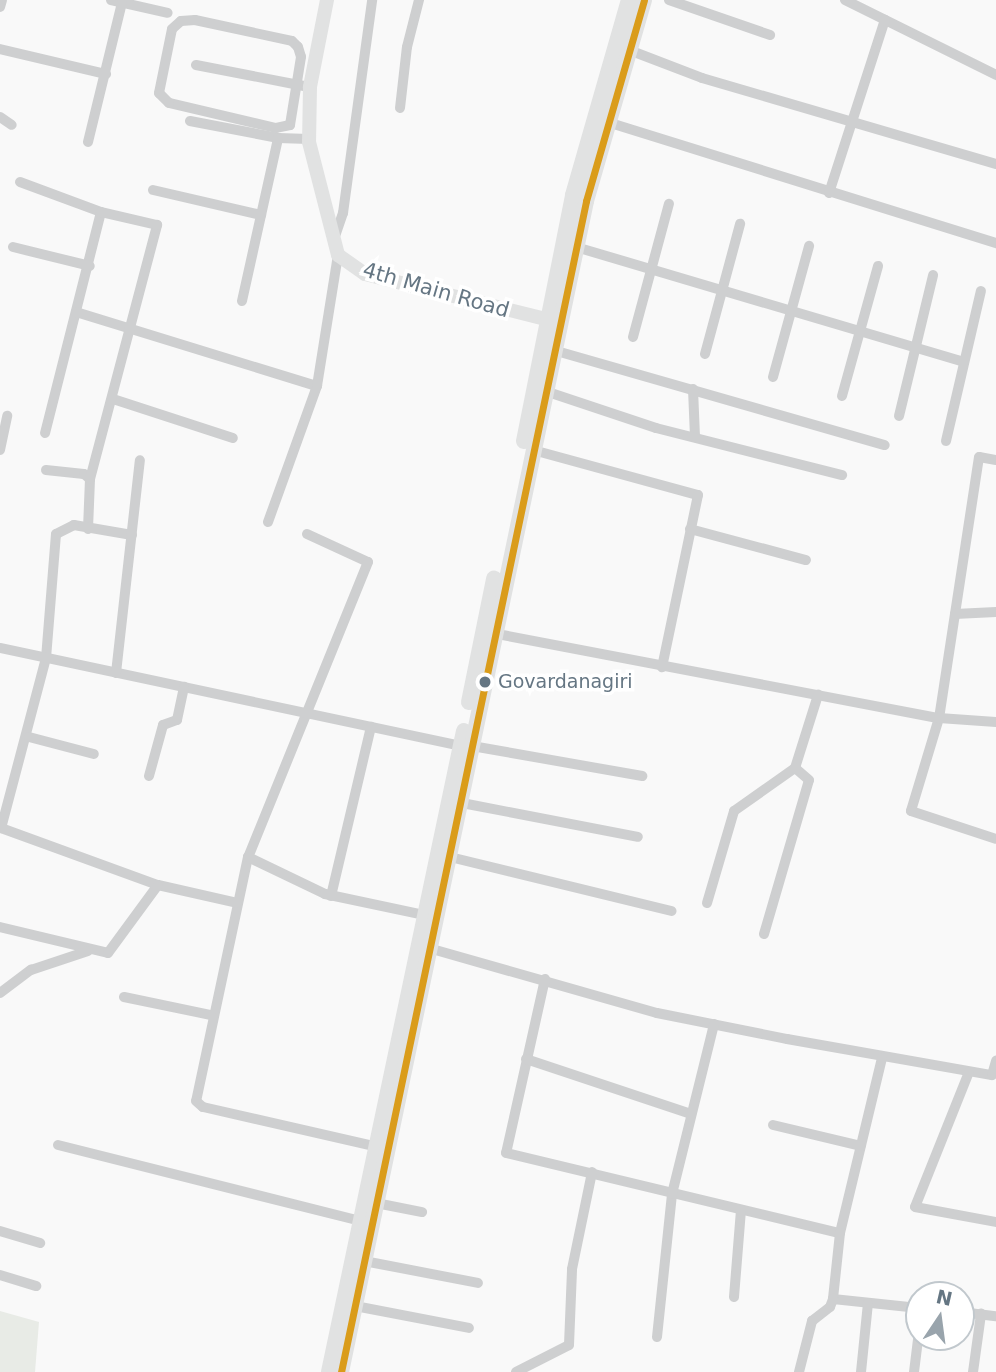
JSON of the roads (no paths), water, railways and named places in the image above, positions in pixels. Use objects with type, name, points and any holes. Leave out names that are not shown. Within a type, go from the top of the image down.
[{"type":"main road","name":"4th Main Road","points":[[327,0],[304,86],[309,139],[338,255],[365,274],[552,321]]},
{"type":"main road","points":[[488,633],[533,450],[553,350],[552,321],[576,247],[629,0]]},
{"type":"main road","points":[[341,1372],[425,947],[425,915],[467,746],[552,321],[602,121],[629,50],[644,0]]},
{"type":"main road","points":[[329,1372],[377,1147],[462,803],[467,746]]},
{"type":"street","points":[[0,8],[2,0]]},
{"type":"street","points":[[334,239],[343,213],[372,0]]},
{"type":"street","points":[[400,108],[407,47],[419,0]]},
{"type":"street","points":[[668,0],[770,35]]},
{"type":"street","points":[[845,0],[995,72]]},
{"type":"street","points":[[88,142],[106,74],[117,1],[168,13]]},
{"type":"street","points":[[195,20],[292,41],[301,57],[304,86],[290,125],[284,128],[169,103],[159,93],[172,29],[181,21],[195,20]]},
{"type":"street","points":[[829,193],[885,20]]},
{"type":"street","points":[[0,49],[106,74]]},
{"type":"street","points":[[629,50],[702,78],[996,164]]},
{"type":"street","points":[[196,65],[304,86]]},
{"type":"street","points":[[0,117],[12,125]]},
{"type":"street","points":[[190,121],[278,138],[309,139]]},
{"type":"street","points":[[602,121],[996,243]]},
{"type":"street","points":[[242,301],[278,138]]},
{"type":"street","points":[[20,182],[101,212],[157,226],[90,479],[88,529]]},
{"type":"street","points":[[153,191],[261,215]]},
{"type":"street","points":[[633,337],[669,204]]},
{"type":"street","points":[[45,433],[90,265],[101,212]]},
{"type":"street","points":[[705,354],[740,224]]},
{"type":"street","points":[[773,377],[808,246]]},
{"type":"street","points":[[13,247],[90,265]]},
{"type":"street","points":[[576,247],[963,362]]},
{"type":"street","points":[[268,522],[317,386],[338,255]]},
{"type":"street","points":[[842,396],[878,266]]},
{"type":"street","points":[[899,416],[933,275]]},
{"type":"street","points":[[946,441],[981,291]]},
{"type":"street","points":[[76,312],[317,386]]},
{"type":"street","points":[[553,350],[885,445]]},
{"type":"street","points":[[693,389],[695,437]]},
{"type":"street","points":[[545,391],[695,437],[842,475]]},
{"type":"street","points":[[113,399],[233,438]]},
{"type":"street","points":[[0,450],[7,416]]},
{"type":"street","points":[[533,450],[698,495],[662,667]]},
{"type":"street","points":[[996,460],[979,457],[939,718],[912,814],[996,839]]},
{"type":"street","points":[[116,673],[140,460]]},
{"type":"street","points":[[46,470],[90,479]]},
{"type":"street","points":[[132,535],[74,525],[56,534],[46,658],[29,737],[1,830],[158,885],[237,902]]},
{"type":"street","points":[[690,529],[806,560]]},
{"type":"street","points":[[307,534],[368,562],[248,858],[195,1093],[196,1101],[204,1107],[377,1147]]},
{"type":"street","points":[[955,614],[996,612]]},
{"type":"street","points":[[488,633],[939,718],[996,722]]},
{"type":"street","points":[[0,649],[467,746],[642,776]]},
{"type":"street","points":[[149,776],[163,726],[177,720],[184,687]]},
{"type":"street","points":[[708,903],[734,811],[795,768],[818,695]]},
{"type":"street","points":[[331,896],[371,727]]},
{"type":"street","points":[[29,737],[94,754]]},
{"type":"street","points":[[764,934],[809,780],[795,768]]},
{"type":"street","points":[[462,803],[638,837]]},
{"type":"street","points":[[450,857],[671,911]]},
{"type":"street","points":[[248,858],[331,896],[425,915]]},
{"type":"street","points":[[0,927],[88,951],[108,953],[116,948],[158,885]]},
{"type":"street","points":[[425,947],[657,1013],[881,1058],[992,1075],[996,1061]]},
{"type":"street","points":[[0,993],[31,970],[88,951]]},
{"type":"street","points":[[545,979],[506,1153],[839,1233]]},
{"type":"street","points":[[124,997],[211,1015]]},
{"type":"street","points":[[657,1337],[671,1194],[713,1024]]},
{"type":"street","points":[[799,1372],[813,1321],[830,1307],[833,1299],[839,1233],[881,1058]]},
{"type":"street","points":[[527,1059],[691,1114]]},
{"type":"street","points":[[970,1072],[915,1207],[996,1222]]},
{"type":"street","points":[[773,1125],[860,1146]]},
{"type":"street","points":[[58,1145],[361,1221]]},
{"type":"street","points":[[516,1372],[569,1345],[572,1269],[592,1172]]},
{"type":"street","points":[[376,1203],[422,1212]]},
{"type":"street","points":[[734,1297],[741,1210]]},
{"type":"street","points":[[0,1231],[40,1243]]},
{"type":"street","points":[[364,1261],[478,1283]]},
{"type":"street","points":[[0,1275],[36,1286]]},
{"type":"street","points":[[833,1299],[905,1307]]},
{"type":"street","points":[[862,1372],[868,1303]]},
{"type":"street","points":[[355,1306],[470,1328]]},
{"type":"street","points":[[975,1313],[996,1316]]},
{"type":"street","points":[[973,1372],[981,1314]]},
{"type":"street","points":[[914,1372],[917,1351]]},
{"type":"place","name":"Govardanagiri","points":[[485,682]]}]
